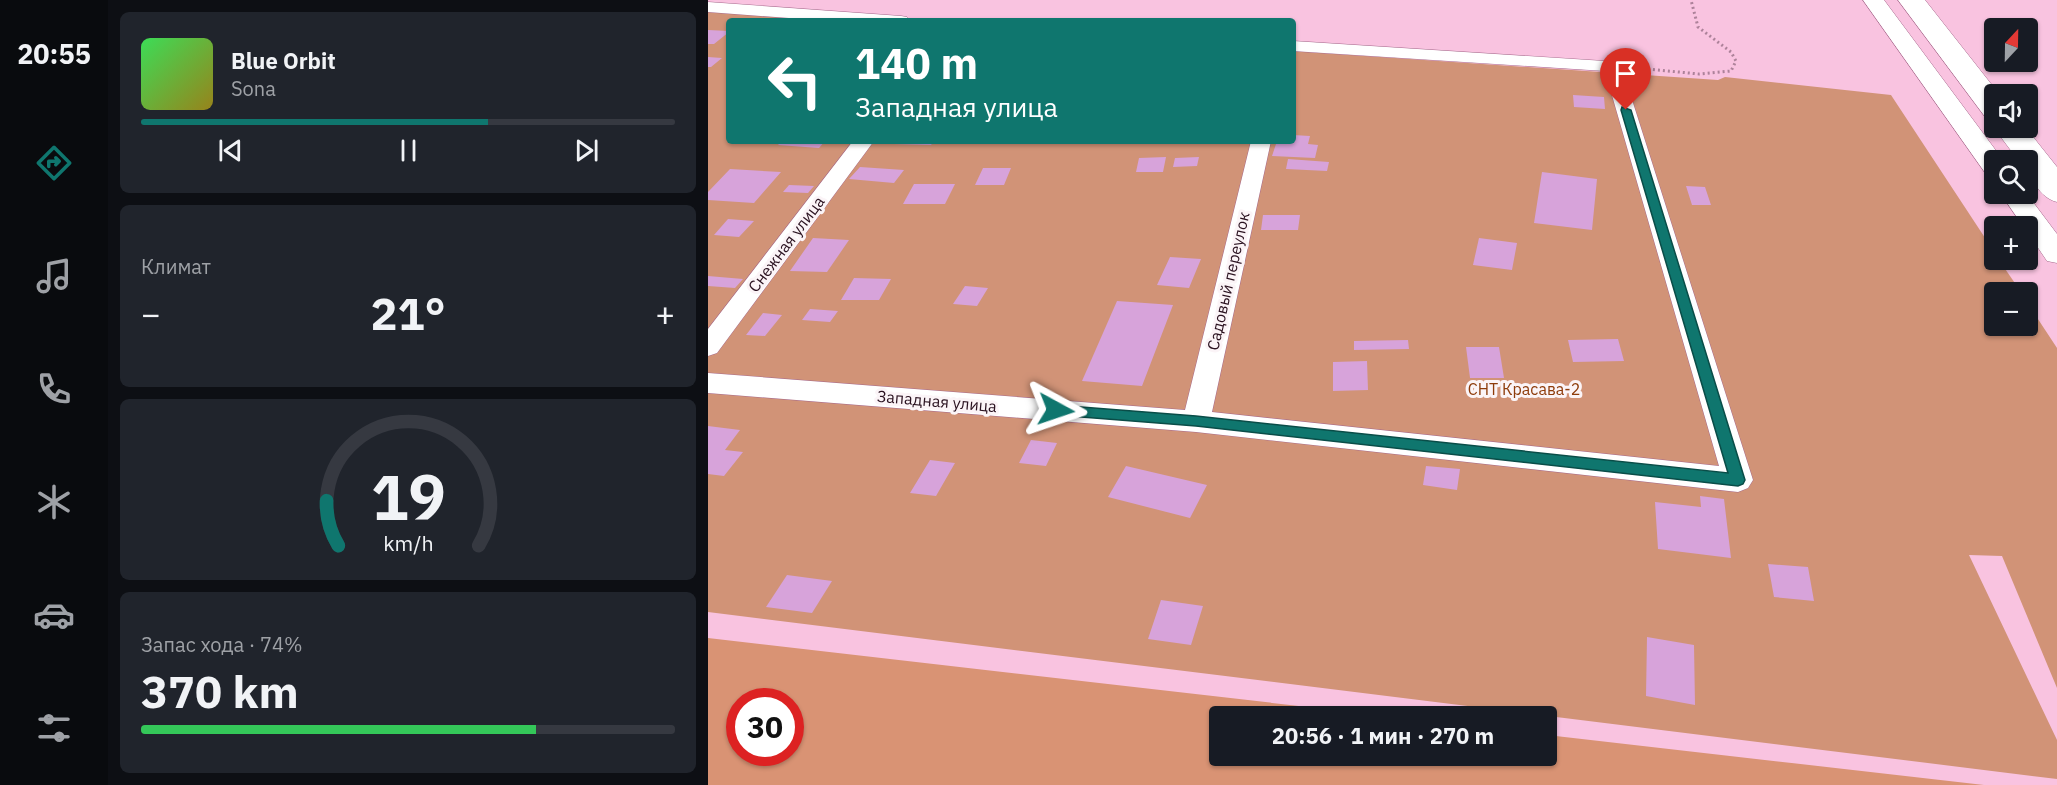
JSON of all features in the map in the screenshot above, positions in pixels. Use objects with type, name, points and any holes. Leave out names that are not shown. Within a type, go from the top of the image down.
[{"type":"highway","points":[[1874,0],[1984,153]]},
{"type":"highway","points":[[1908,0],[1984,99]]},
{"type":"highway","points":[[2014,138],[2057,194]]},
{"type":"highway","points":[[2021,204],[2057,254]]},
{"type":"street","points":[[708,7],[860,18]]},
{"type":"street","points":[[1296,46],[1613,66]]},
{"type":"street","name":"Западная улица","points":[[708,383],[1196,421],[1738,480],[1613,66]]},
{"type":"street","name":"Снежная улица","points":[[708,347],[862,144]]},
{"type":"street","name":"Садовый переулок","points":[[1196,421],[1260,144]]},
{"type":"lane","points":[[1921,0],[1986,84]]},
{"type":"lane","points":[[2028,138],[2057,174]]},
{"type":"path","points":[[1613,66],[1700,74],[1731,71],[1736,61],[1731,52],[1698,27],[1691,0]]},
{"type":"green space","name":"СНТ Красава-2","points":[[708,11],[807,18],[726,18],[726,144],[1296,144],[1296,51],[1718,80],[1725,77],[1891,95],[1984,236],[1984,270],[2006,270],[2014,282],[1984,282],[1984,336],[2038,336],[2038,319],[2057,348],[2057,688],[2002,556],[1969,555],[2057,740],[2057,779],[1557,717],[1557,706],[1467,706],[708,612]]},
{"type":"shaded area","points":[[708,638],[1299,706],[1209,706],[1209,766],[1557,766],[1557,736],[1984,785],[708,785]]},
{"type":"building","points":[[708,30],[726,31],[726,34],[714,44],[708,44]]},
{"type":"building","points":[[708,57],[722,58],[708,67]]},
{"type":"building","points":[[1573,95],[1604,97],[1605,109],[1574,107]]},
{"type":"building","points":[[1296,135],[1310,136],[1308,144],[1318,145],[1315,158],[1272,156],[1276,144],[1296,144]]},
{"type":"building","points":[[779,144],[822,144],[819,148]]},
{"type":"building","points":[[1166,157],[1163,172],[1136,172],[1139,158]]},
{"type":"building","points":[[1199,157],[1197,166],[1173,167],[1175,158]]},
{"type":"building","points":[[1288,159],[1329,162],[1327,171],[1286,169]]},
{"type":"building","points":[[860,167],[904,170],[894,183],[849,179]]},
{"type":"building","points":[[983,168],[1011,168],[1004,185],[975,185]]},
{"type":"building","points":[[730,169],[781,172],[754,203],[708,200],[708,192]]},
{"type":"building","points":[[1542,172],[1597,179],[1592,230],[1534,223]]},
{"type":"building","points":[[914,184],[955,184],[945,204],[903,204]]},
{"type":"building","points":[[789,185],[814,186],[808,193],[783,192]]},
{"type":"building","points":[[1686,186],[1705,187],[1711,205],[1692,205]]},
{"type":"building","points":[[1263,215],[1300,215],[1298,230],[1261,230]]},
{"type":"building","points":[[728,219],[754,221],[739,237],[714,235]]},
{"type":"building","points":[[813,238],[849,240],[827,272],[790,271]]},
{"type":"building","points":[[1479,238],[1517,243],[1512,270],[1473,265]]},
{"type":"building","points":[[1170,257],[1201,259],[1189,288],[1157,285]]},
{"type":"building","points":[[708,276],[743,279],[735,288],[708,286]]},
{"type":"building","points":[[854,278],[891,279],[879,300],[841,300]]},
{"type":"building","points":[[965,286],[988,288],[977,306],[953,304]]},
{"type":"building","points":[[1117,301],[1173,305],[1142,386],[1082,381]]},
{"type":"building","points":[[810,309],[838,311],[830,322],[802,320]]},
{"type":"building","points":[[763,313],[782,315],[765,336],[746,335]]},
{"type":"building","points":[[1618,339],[1624,361],[1573,362],[1568,340]]},
{"type":"building","points":[[1408,340],[1409,349],[1354,350],[1354,341]]},
{"type":"building","points":[[1466,347],[1499,347],[1504,378],[1470,378]]},
{"type":"building","points":[[1367,361],[1368,390],[1333,391],[1333,362]]},
{"type":"building","points":[[708,426],[740,430],[725,450],[743,452],[724,476],[708,474]]},
{"type":"building","points":[[1031,440],[1057,443],[1046,466],[1019,463]]},
{"type":"building","points":[[930,460],[955,463],[936,496],[910,493]]},
{"type":"building","points":[[1126,466],[1207,485],[1190,518],[1108,497]]},
{"type":"building","points":[[1426,466],[1460,469],[1457,490],[1423,485]]},
{"type":"building","points":[[1700,496],[1724,499],[1731,558],[1658,549],[1655,502],[1701,507]]},
{"type":"building","points":[[1768,564],[1808,567],[1814,601],[1774,597]]},
{"type":"building","points":[[787,575],[832,581],[812,613],[766,607]]},
{"type":"building","points":[[1161,600],[1203,606],[1191,645],[1148,639]]},
{"type":"building","points":[[1647,637],[1694,645],[1695,705],[1646,696]]},
{"type":"route","points":[[1056,410],[1196,421],[1738,480],[1626,110]]}]
